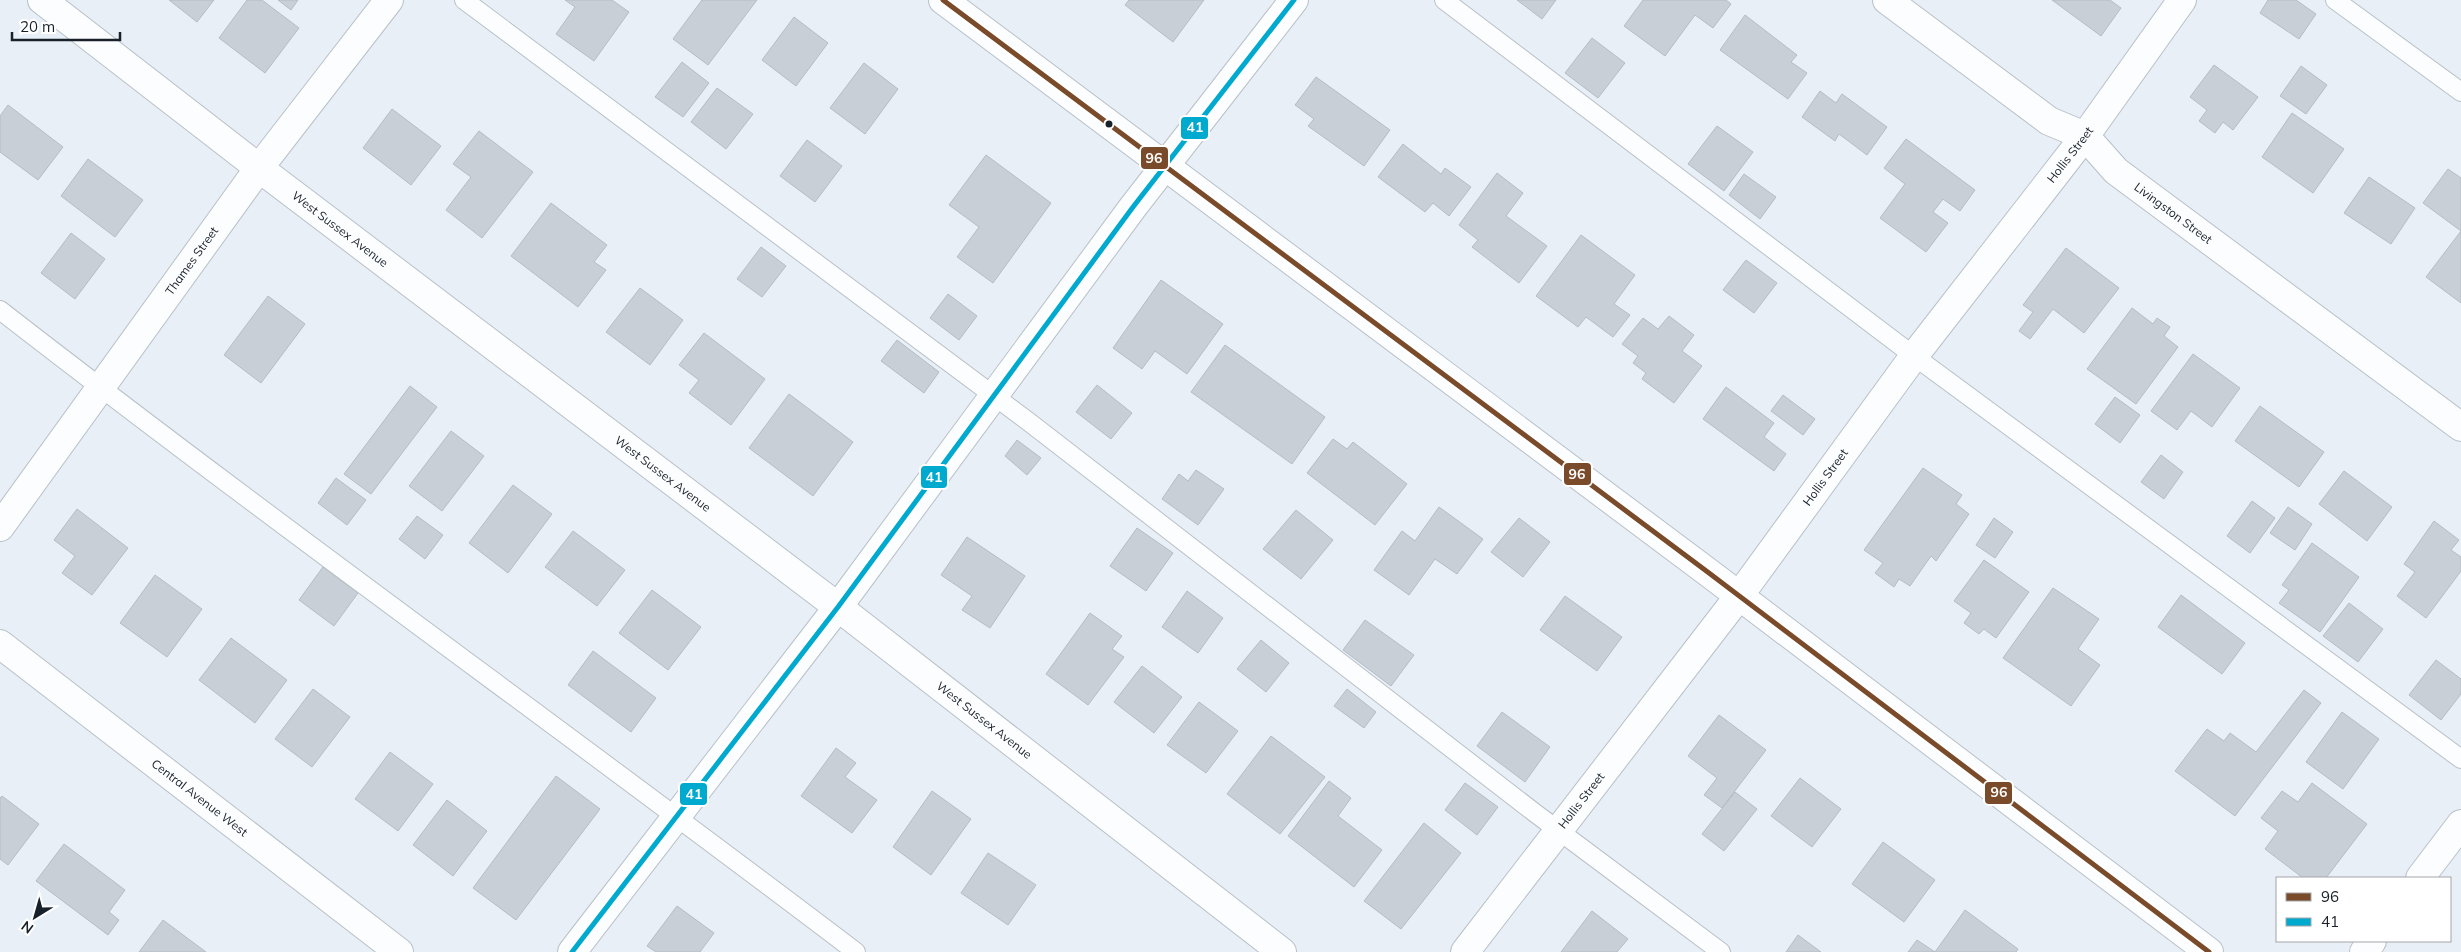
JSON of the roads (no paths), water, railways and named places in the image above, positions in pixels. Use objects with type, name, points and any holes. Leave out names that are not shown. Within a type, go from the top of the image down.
[{"type":"street","name":"West Sussex Avenue","points":[[42,0],[259,168],[838,607],[1282,952]]},
{"type":"street","name":"Thames Street","points":[[0,527],[99,387],[259,168],[389,0]]},
{"type":"street","points":[[943,0],[1739,596],[2209,952]]},
{"type":"street","points":[[572,952],[678,817],[838,607],[993,395],[1165,166],[1294,0]]},
{"type":"street","name":"Livingston Street","points":[[1887,0],[2049,121],[2085,136],[2116,171],[2461,426]]},
{"type":"street","name":"Hollis Street","points":[[1465,952],[1739,596],[1914,356],[2085,136],[2182,0]]},
{"type":"street","name":"Central Avenue West","points":[[0,644],[399,952]]},
{"type":"street","points":[[2421,877],[2461,824]]},
{"type":"lane","points":[[464,0],[993,395],[1559,830],[1721,952]]},
{"type":"lane","points":[[1444,0],[1914,356],[2461,759]]},
{"type":"lane","points":[[2335,0],[2461,92]]},
{"type":"lane","points":[[0,310],[99,387],[678,817],[856,952]]}]
